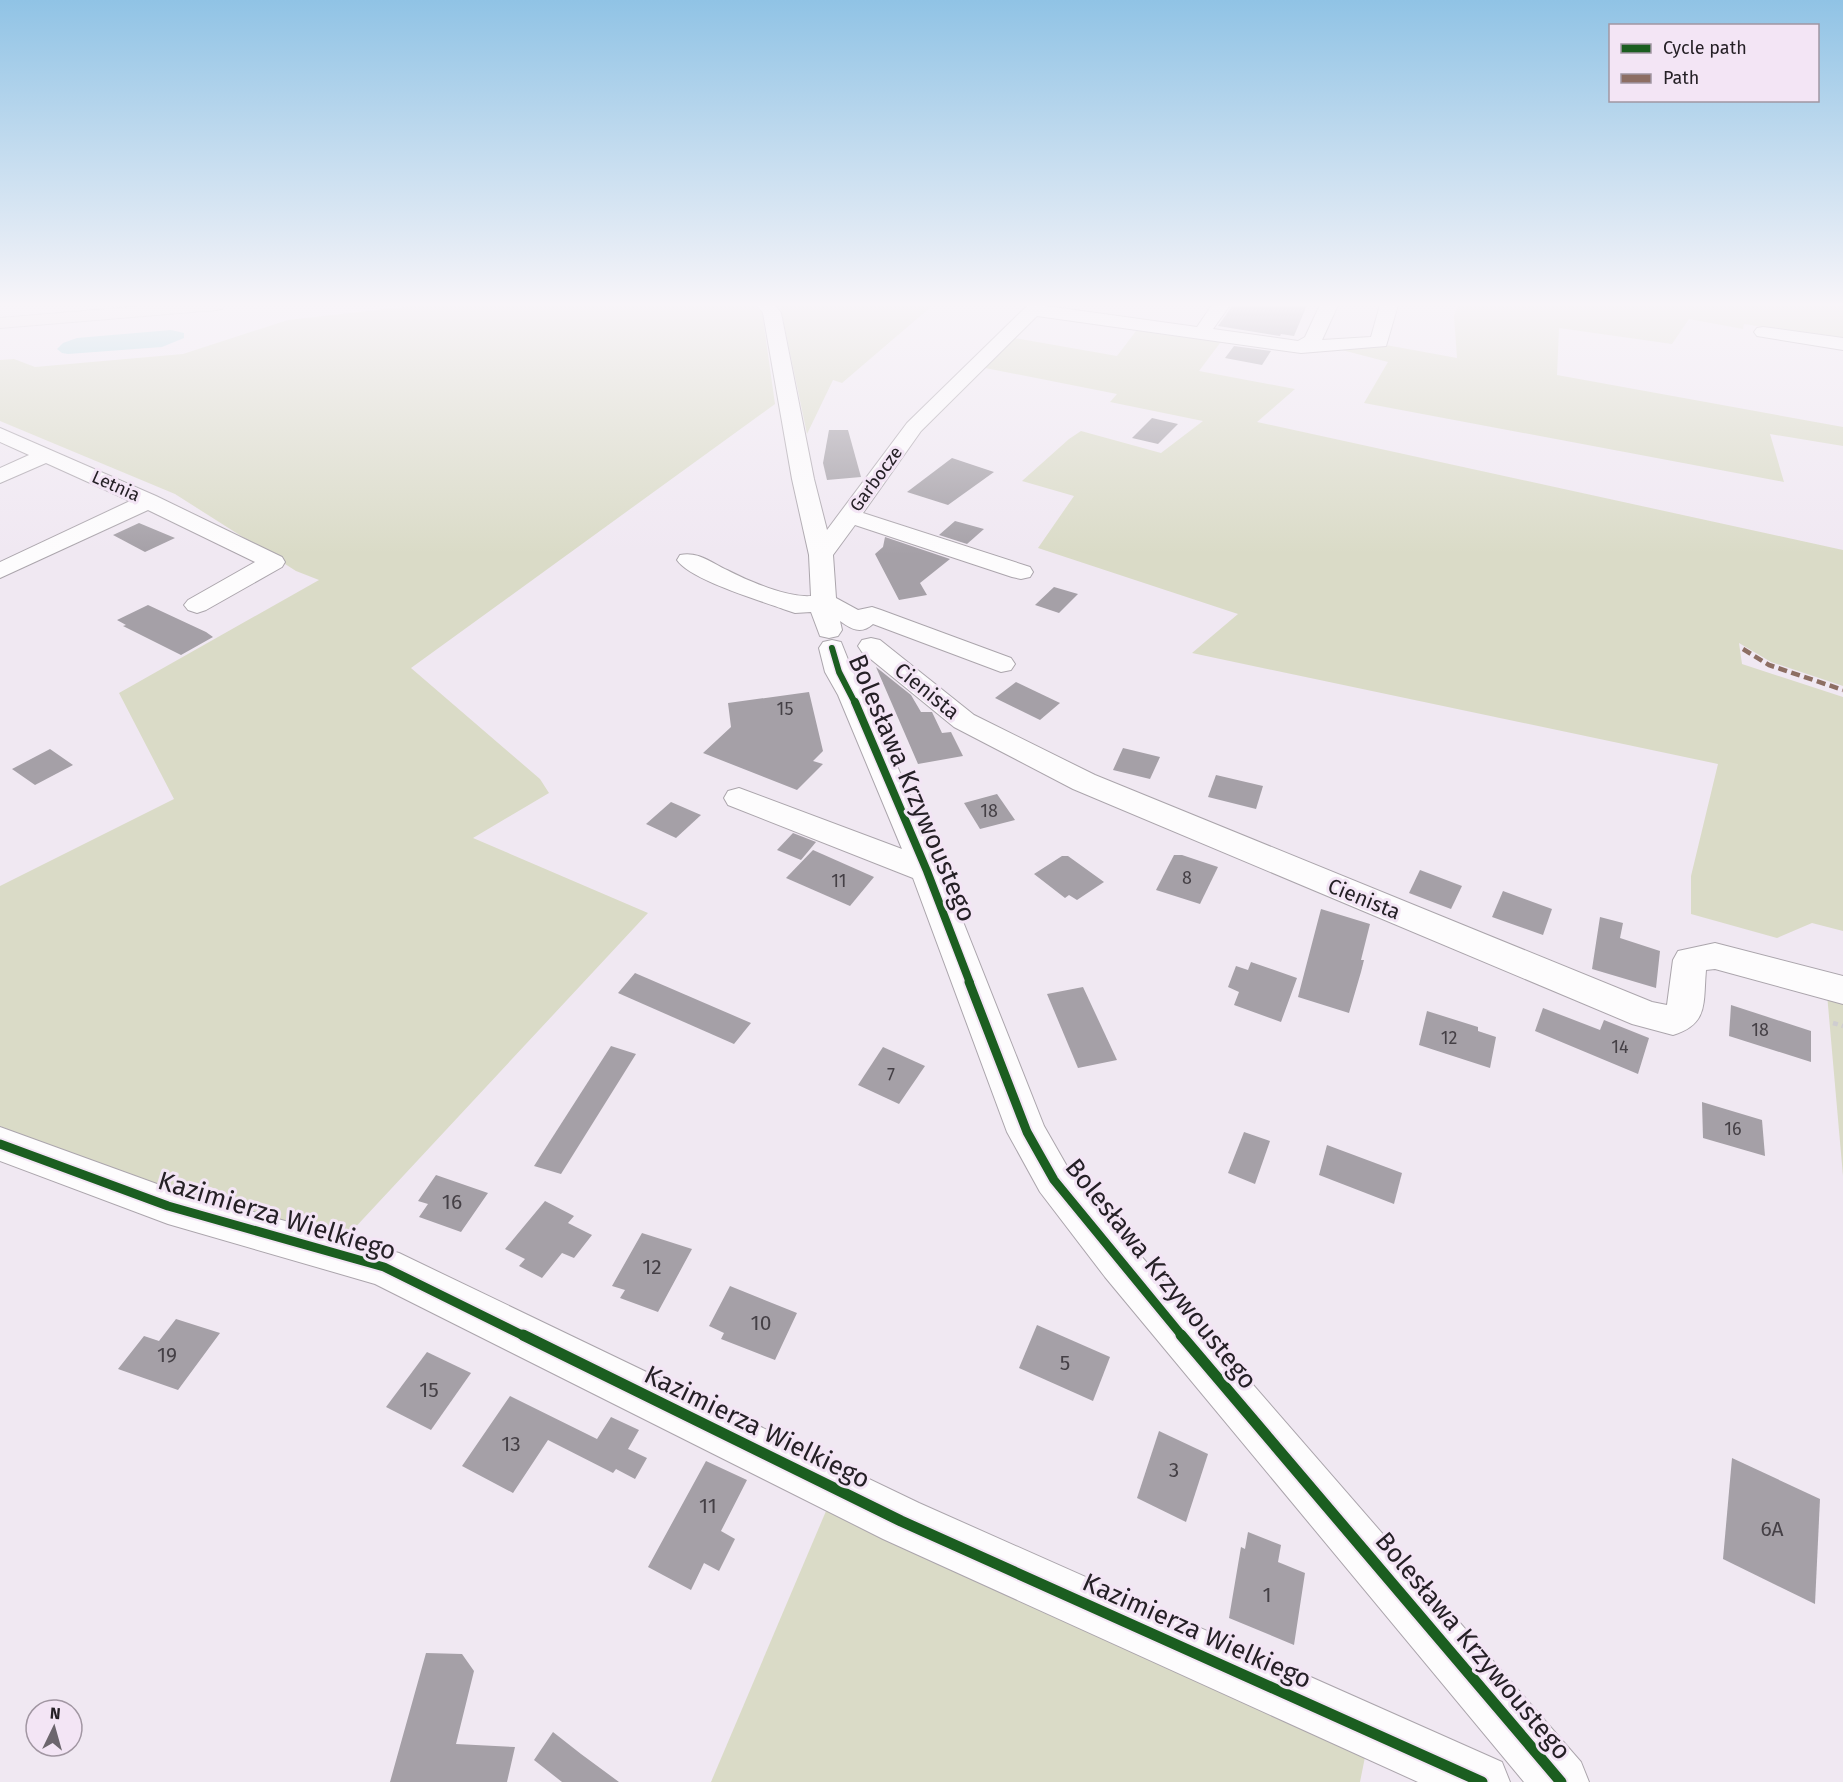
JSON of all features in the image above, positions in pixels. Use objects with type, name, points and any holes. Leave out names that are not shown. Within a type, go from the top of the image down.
[{"type":"street","name":"Bolesława Krzywoustego","points":[[786,388],[802,479],[820,555],[824,611],[850,640],[852,695],[927,871],[1017,1109],[1038,1155],[1054,1180],[1120,1263],[1562,1782]]},
{"type":"street","name":"Garbocze","points":[[820,555],[914,427],[953,388]]},
{"type":"street","name":"Letnia","points":[[0,434],[148,501]]},
{"type":"street","points":[[0,476],[46,455]]},
{"type":"street","points":[[148,501],[273,562],[197,605]]},
{"type":"street","name":"Letnia","points":[[0,571],[148,501]]},
{"type":"street","points":[[850,516],[1021,572]]},
{"type":"street","points":[[689,560],[721,578],[795,605],[825,603]]},
{"type":"street","points":[[850,640],[867,616],[872,615],[1001,664]]},
{"type":"street","name":"Cienista","points":[[850,640],[964,721],[1084,782],[1645,1014],[1673,1021],[1684,1014],[1690,960],[1715,956],[1843,990]]},
{"type":"street","points":[[739,798],[927,871]]},
{"type":"street","name":"Kazimierza Wielkiego","points":[[0,1144],[168,1206],[384,1268],[901,1521],[1482,1782]]},
{"type":"path","points":[[1833,1023],[1843,1026]]},
{"type":"green space","points":[[0,388],[773,388],[775,404],[411,668],[540,779],[549,793],[473,838],[648,913],[350,1233],[317,1233],[116,1175],[0,1126],[0,886],[174,799],[119,693],[319,580],[296,571],[175,494],[0,421]]},
{"type":"green space","points":[[797,388],[829,388],[807,434]]},
{"type":"green space","points":[[1087,388],[1295,389],[1257,422],[1843,550],[1843,686],[1771,662],[1739,643],[1742,664],[1843,697],[1843,931],[1812,923],[1777,938],[1691,914],[1691,876],[1718,764],[1192,653],[1238,614],[1038,548],[1074,496],[1022,481],[1069,439],[1081,431],[1161,453],[1203,421],[1110,402],[1117,394]]},
{"type":"green space","points":[[1373,388],[1629,388],[1843,427],[1843,446],[1770,434],[1784,482],[1364,403]]},
{"type":"green space","points":[[1827,994],[1843,999],[1843,1176]]},
{"type":"green space","points":[[829,1504],[1366,1752],[1360,1782],[711,1782]]},
{"type":"building","points":[[1152,418],[1178,424],[1158,444],[1132,438]]},
{"type":"building","points":[[829,430],[848,430],[861,477],[827,480],[823,463]]},
{"type":"building","points":[[952,458],[994,472],[948,505],[907,492]]},
{"type":"building","points":[[955,521],[984,529],[967,544],[939,535]]},
{"type":"building","points":[[139,523],[175,538],[145,552],[113,535]]},
{"type":"building","points":[[885,537],[950,559],[920,583],[927,595],[899,600],[875,554],[883,547]]},
{"type":"building","points":[[1054,587],[1078,594],[1059,613],[1035,605]]},
{"type":"building","points":[[148,605],[213,637],[181,655],[123,626],[126,625],[117,620]]},
{"type":"building","points":[[876,667],[911,695],[921,712],[932,712],[942,733],[951,732],[963,756],[918,764]]},
{"type":"building","points":[[1016,682],[1060,703],[1040,720],[995,698]]},
{"type":"building","points":[[809,692],[823,751],[813,761],[823,764],[797,790],[703,753],[731,727],[728,703]]},
{"type":"building","points":[[1123,748],[1160,757],[1150,779],[1113,770]]},
{"type":"building","points":[[50,749],[73,765],[35,785],[12,769]]},
{"type":"building","points":[[1216,775],[1263,786],[1256,809],[1208,797]]},
{"type":"building","points":[[997,794],[1015,820],[980,829],[964,803]]},
{"type":"building","points":[[671,802],[701,815],[676,838],[646,824]]},
{"type":"building","points":[[793,833],[816,842],[801,860],[777,850]]},
{"type":"building","points":[[813,850],[874,877],[850,906],[786,878]]},
{"type":"building","points":[[1174,855],[1182,855],[1218,867],[1200,904],[1156,890]]},
{"type":"building","points":[[1062,856],[1068,856],[1104,882],[1077,900],[1069,895],[1065,898],[1034,874]]},
{"type":"building","points":[[1420,870],[1462,886],[1451,909],[1409,893]]},
{"type":"building","points":[[1503,891],[1552,909],[1543,935],[1492,917]]},
{"type":"building","points":[[1321,909],[1370,924],[1361,960],[1364,960],[1349,1013],[1298,997]]},
{"type":"building","points":[[1600,917],[1623,923],[1620,938],[1660,951],[1656,988],[1592,969]]},
{"type":"building","points":[[1251,962],[1297,978],[1281,1022],[1234,1005],[1239,992],[1228,987],[1236,966],[1248,970]]},
{"type":"building","points":[[635,973],[751,1023],[734,1044],[618,993]]},
{"type":"building","points":[[1083,987],[1117,1060],[1078,1068],[1047,994]]},
{"type":"building","points":[[1731,1005],[1811,1031],[1811,1062],[1729,1036]]},
{"type":"building","points":[[1543,1008],[1600,1030],[1604,1020],[1649,1038],[1638,1074],[1535,1031]]},
{"type":"building","points":[[1427,1011],[1478,1027],[1478,1031],[1496,1037],[1490,1068],[1419,1045]]},
{"type":"building","points":[[611,1046],[636,1054],[561,1174],[534,1166]]},
{"type":"building","points":[[883,1047],[925,1066],[899,1104],[858,1085]]},
{"type":"building","points":[[1702,1102],[1762,1120],[1765,1156],[1703,1138]]},
{"type":"building","points":[[1244,1132],[1270,1141],[1255,1184],[1228,1173]]},
{"type":"building","points":[[1327,1145],[1402,1173],[1394,1204],[1319,1175]]},
{"type":"building","points":[[436,1175],[488,1193],[461,1232],[419,1217],[428,1204],[418,1201]]},
{"type":"building","points":[[545,1201],[574,1216],[568,1223],[592,1235],[574,1258],[562,1253],[542,1278],[519,1266],[525,1259],[505,1249]]},
{"type":"building","points":[[642,1233],[692,1249],[658,1312],[620,1298],[625,1290],[612,1286]]},
{"type":"building","points":[[730,1286],[797,1313],[775,1360],[721,1339],[724,1333],[709,1326]]},
{"type":"building","points":[[176,1319],[220,1333],[178,1390],[118,1369],[144,1336],[159,1341]]},
{"type":"building","points":[[1037,1325],[1110,1357],[1093,1401],[1019,1368]]},
{"type":"building","points":[[427,1352],[471,1373],[431,1430],[386,1407]]},
{"type":"building","points":[[510,1396],[597,1439],[611,1417],[639,1430],[628,1449],[647,1458],[635,1479],[616,1469],[613,1473],[548,1440],[513,1493],[462,1466]]},
{"type":"building","points":[[1159,1431],[1208,1454],[1186,1522],[1137,1498]]},
{"type":"building","points":[[1732,1458],[1820,1499],[1815,1604],[1723,1559]]},
{"type":"building","points":[[706,1461],[747,1480],[721,1531],[735,1539],[719,1571],[704,1563],[691,1590],[648,1567]]},
{"type":"building","points":[[1248,1532],[1281,1545],[1278,1562],[1305,1573],[1294,1645],[1229,1618],[1241,1547],[1245,1549]]},
{"type":"building","points":[[426,1653],[462,1654],[474,1671],[456,1744],[515,1747],[507,1782],[390,1782]]},
{"type":"building","points":[[553,1732],[619,1782],[562,1782],[534,1760]]},
{"type":"marked path","points":[[1743,649],[1769,665],[1843,690]]},
{"type":"cycle path","points":[[832,648],[839,672],[852,695],[927,871],[1027,1132],[1054,1180],[1120,1263],[1561,1782]]},
{"type":"cycle path","points":[[0,1144],[168,1206],[384,1267],[901,1521],[1482,1782]]}]
